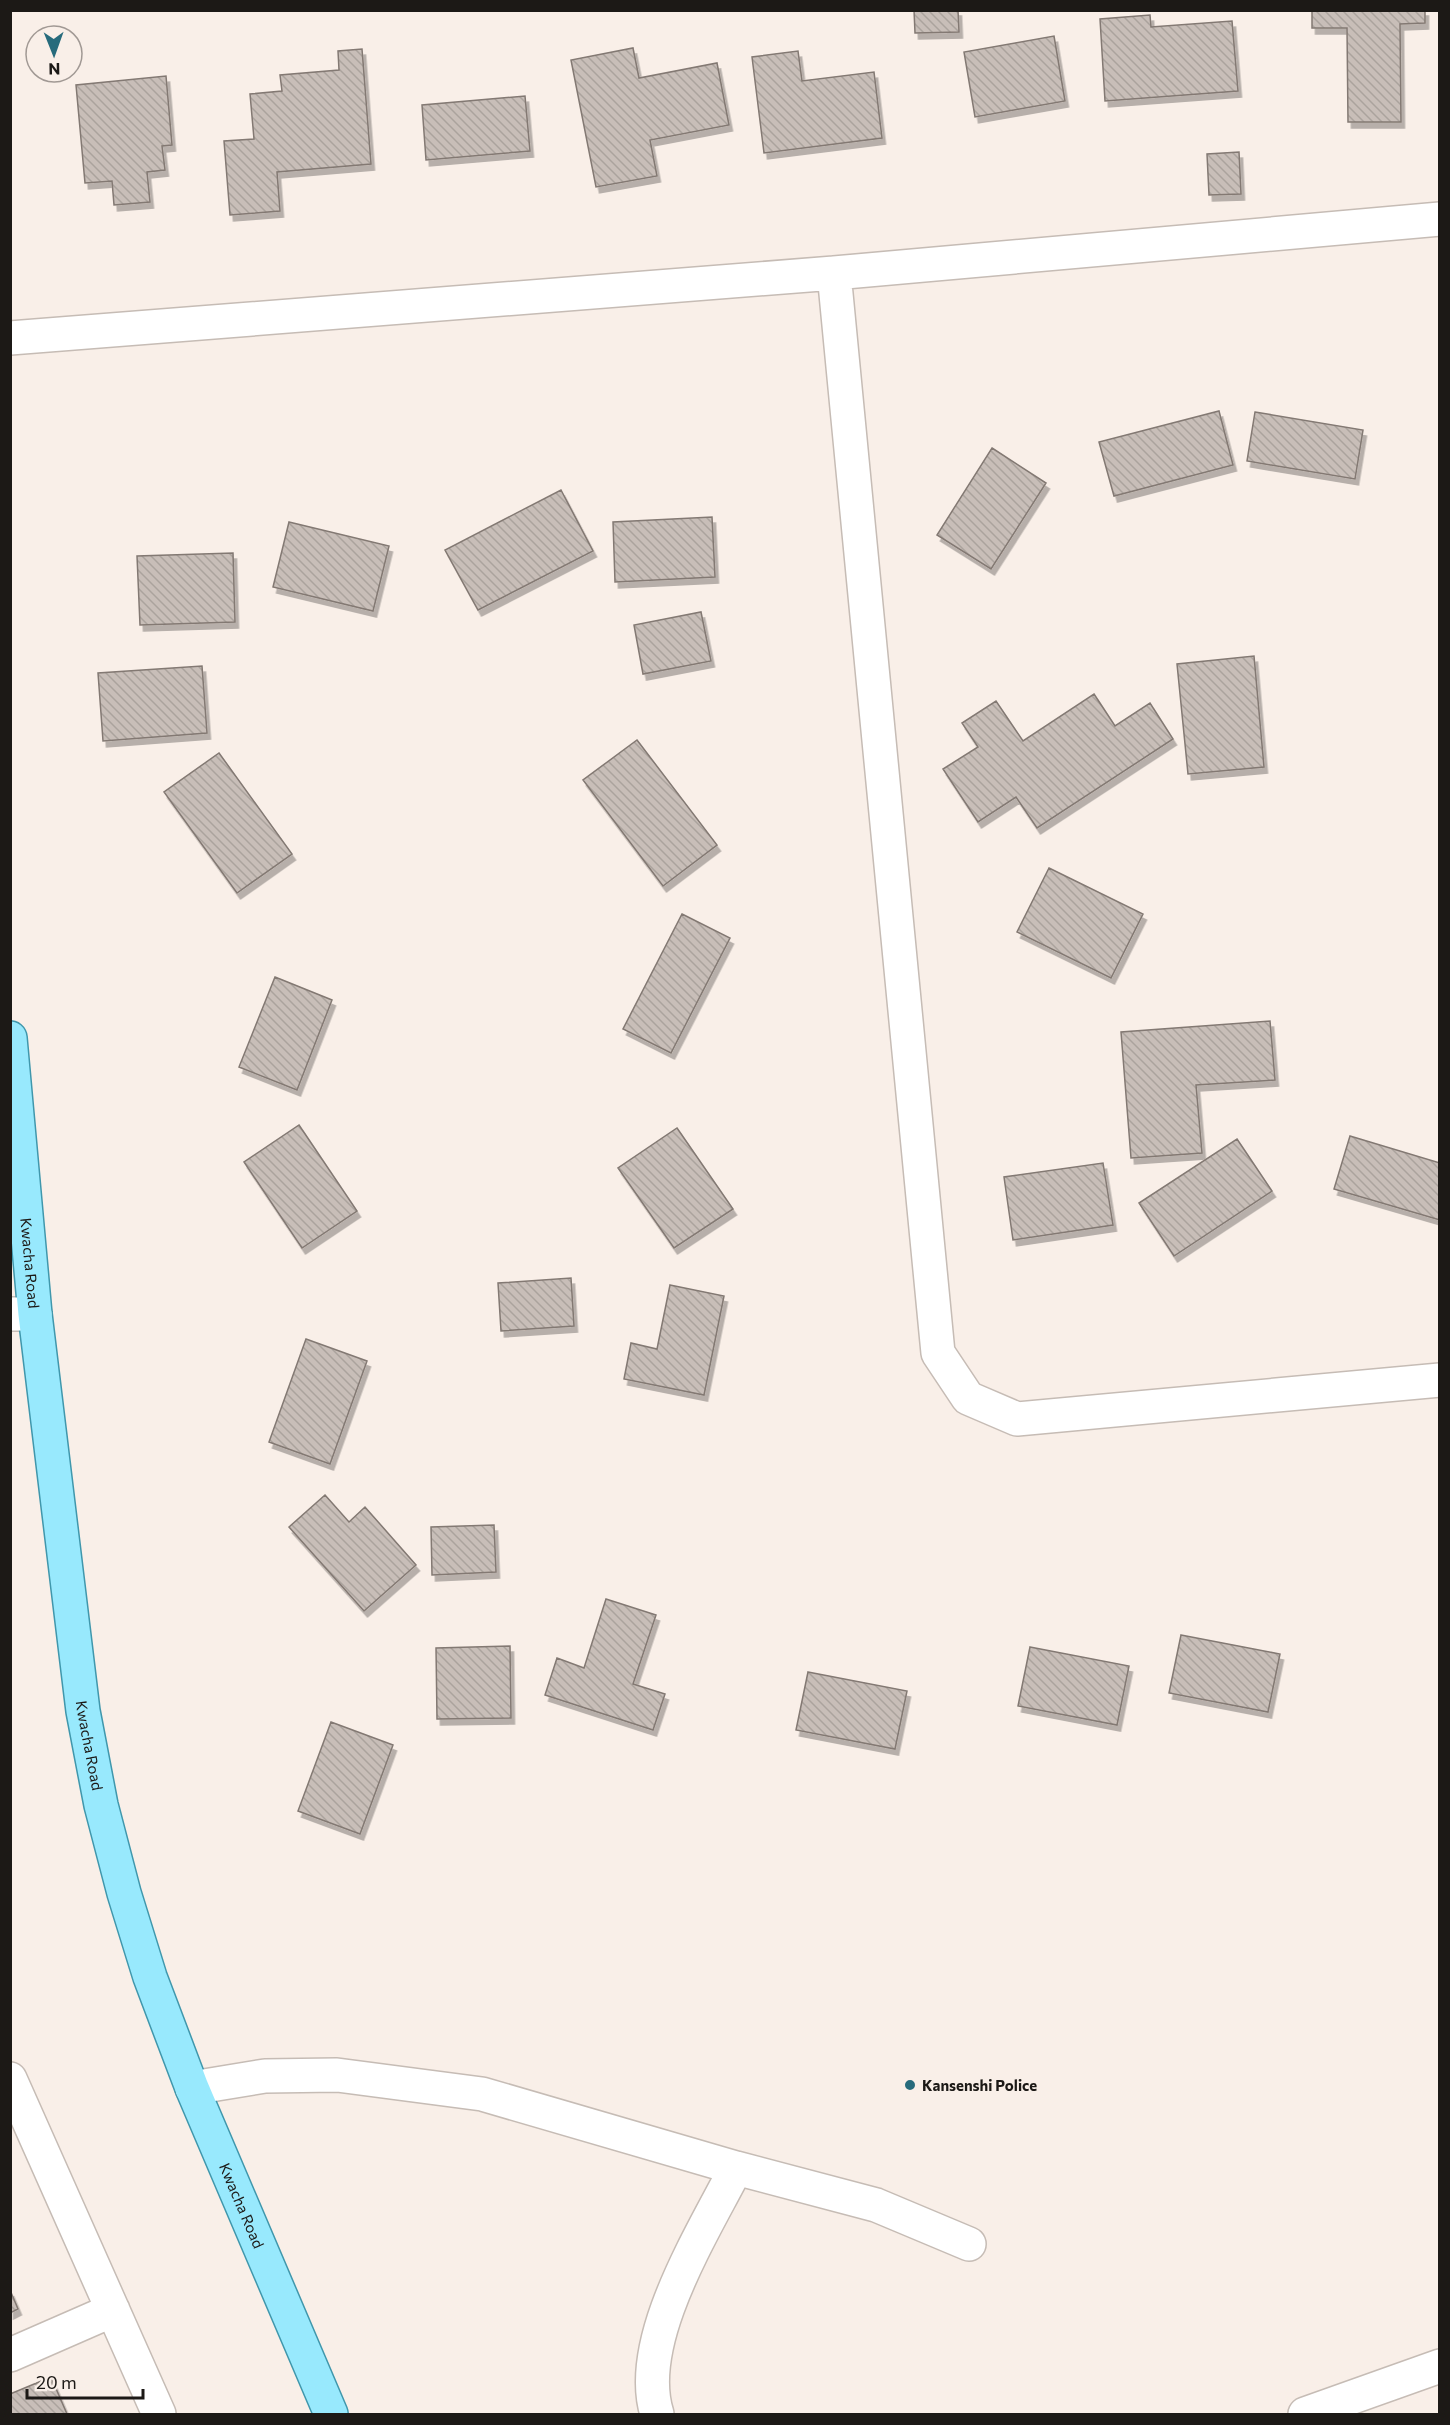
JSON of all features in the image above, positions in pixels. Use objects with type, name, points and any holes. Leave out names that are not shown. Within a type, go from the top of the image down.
[{"type":"main road","name":"Kwacha Road","points":[[10,1038],[23,1314],[83,1711],[101,1805],[124,1893],[150,1977],[192,2088],[331,2415]]},
{"type":"street","points":[[10,338],[834,273],[1440,219]]},
{"type":"street","points":[[834,273],[938,1353],[968,1398],[1017,1419],[1440,1380]]},
{"type":"street","points":[[192,2088],[265,2076],[337,2075],[482,2094],[736,2168],[876,2205],[969,2244]]},
{"type":"street","points":[[10,2079],[159,2415]]},
{"type":"street","points":[[657,2415],[652,2371],[657,2337],[678,2284],[736,2168]]},
{"type":"street","points":[[10,2355],[113,2310]]},
{"type":"street","points":[[1305,2415],[1440,2366]]},
{"type":"building","points":[[914,10],[958,10],[959,32],[915,33]]},
{"type":"building","points":[[1312,10],[1425,10],[1425,23],[1400,24],[1401,122],[1348,122],[1347,28],[1312,28]]},
{"type":"building","points":[[1150,15],[1151,27],[1232,21],[1238,91],[1105,101],[1100,19]]},
{"type":"building","points":[[1054,36],[1065,101],[975,117],[964,52]]},
{"type":"building","points":[[633,48],[639,78],[717,63],[729,125],[650,140],[657,176],[596,187],[571,60]]},
{"type":"building","points":[[362,49],[371,164],[277,172],[280,211],[230,215],[224,141],[254,139],[250,94],[282,91],[280,75],[339,70],[338,51]]},
{"type":"building","points":[[798,51],[802,81],[874,72],[882,138],[764,153],[752,57]]},
{"type":"building","points":[[166,76],[172,145],[162,146],[165,170],[147,172],[150,202],[114,205],[112,181],[85,183],[76,85]]},
{"type":"building","points":[[525,96],[530,151],[426,160],[422,105]]},
{"type":"building","points":[[1239,152],[1241,194],[1209,195],[1207,154]]},
{"type":"building","points":[[1219,411],[1233,465],[1114,496],[1099,442]]},
{"type":"building","points":[[1255,412],[1363,430],[1355,479],[1247,461]]},
{"type":"building","points":[[992,448],[1046,483],[991,569],[937,535]]},
{"type":"building","points":[[561,490],[593,551],[478,610],[445,550]]},
{"type":"building","points":[[712,517],[715,577],[615,582],[613,522]]},
{"type":"building","points":[[289,522],[389,546],[373,611],[273,587]]},
{"type":"building","points":[[233,553],[235,622],[140,625],[137,556]]},
{"type":"building","points":[[701,612],[711,661],[643,674],[634,625]]},
{"type":"building","points":[[1254,656],[1264,767],[1188,774],[1177,664]]},
{"type":"building","points":[[202,666],[207,733],[103,741],[98,673]]},
{"type":"building","points":[[1094,694],[1115,726],[1150,703],[1173,739],[1037,828],[1016,797],[978,822],[943,769],[978,747],[962,723],[996,701],[1023,741]]},
{"type":"building","points":[[637,740],[717,845],[663,886],[583,780]]},
{"type":"building","points":[[219,753],[292,854],[237,893],[164,792]]},
{"type":"building","points":[[1049,868],[1143,914],[1111,978],[1017,932]]},
{"type":"building","points":[[682,914],[730,938],[671,1053],[623,1029]]},
{"type":"building","points":[[275,977],[332,1000],[297,1090],[239,1067]]},
{"type":"building","points":[[1270,1021],[1275,1080],[1196,1085],[1202,1153],[1131,1158],[1121,1032]]},
{"type":"building","points":[[299,1125],[357,1211],[302,1248],[244,1162]]},
{"type":"building","points":[[677,1128],[733,1209],[674,1248],[618,1168]]},
{"type":"building","points":[[1350,1136],[1440,1163],[1440,1220],[1334,1189]]},
{"type":"building","points":[[1237,1139],[1272,1191],[1174,1256],[1139,1203]]},
{"type":"building","points":[[1103,1163],[1113,1225],[1013,1240],[1004,1177]]},
{"type":"building","points":[[571,1278],[574,1326],[501,1331],[498,1283]]},
{"type":"building","points":[[670,1285],[724,1296],[704,1395],[624,1379],[631,1343],[657,1349]]},
{"type":"building","points":[[306,1339],[367,1361],[330,1464],[269,1442]]},
{"type":"building","points":[[325,1495],[349,1522],[365,1507],[416,1565],[364,1611],[289,1527]]},
{"type":"building","points":[[494,1525],[496,1572],[432,1575],[431,1527]]},
{"type":"building","points":[[606,1599],[656,1615],[633,1684],[665,1694],[653,1730],[545,1695],[557,1658],[584,1668]]},
{"type":"building","points":[[1181,1635],[1280,1654],[1268,1712],[1169,1693]]},
{"type":"building","points":[[510,1646],[511,1718],[437,1719],[436,1648]]},
{"type":"building","points":[[1030,1647],[1129,1666],[1117,1725],[1018,1706]]},
{"type":"building","points":[[808,1672],[907,1691],[895,1749],[796,1730]]},
{"type":"building","points":[[331,1722],[393,1745],[360,1834],[298,1811]]},
{"type":"building","points":[[10,2290],[18,2309],[10,2313]]},
{"type":"building","points":[[51,2377],[67,2414],[10,2414],[10,2394]]},
{"type":"place","name":"Kansenshi Police","points":[[910,2085]]}]
